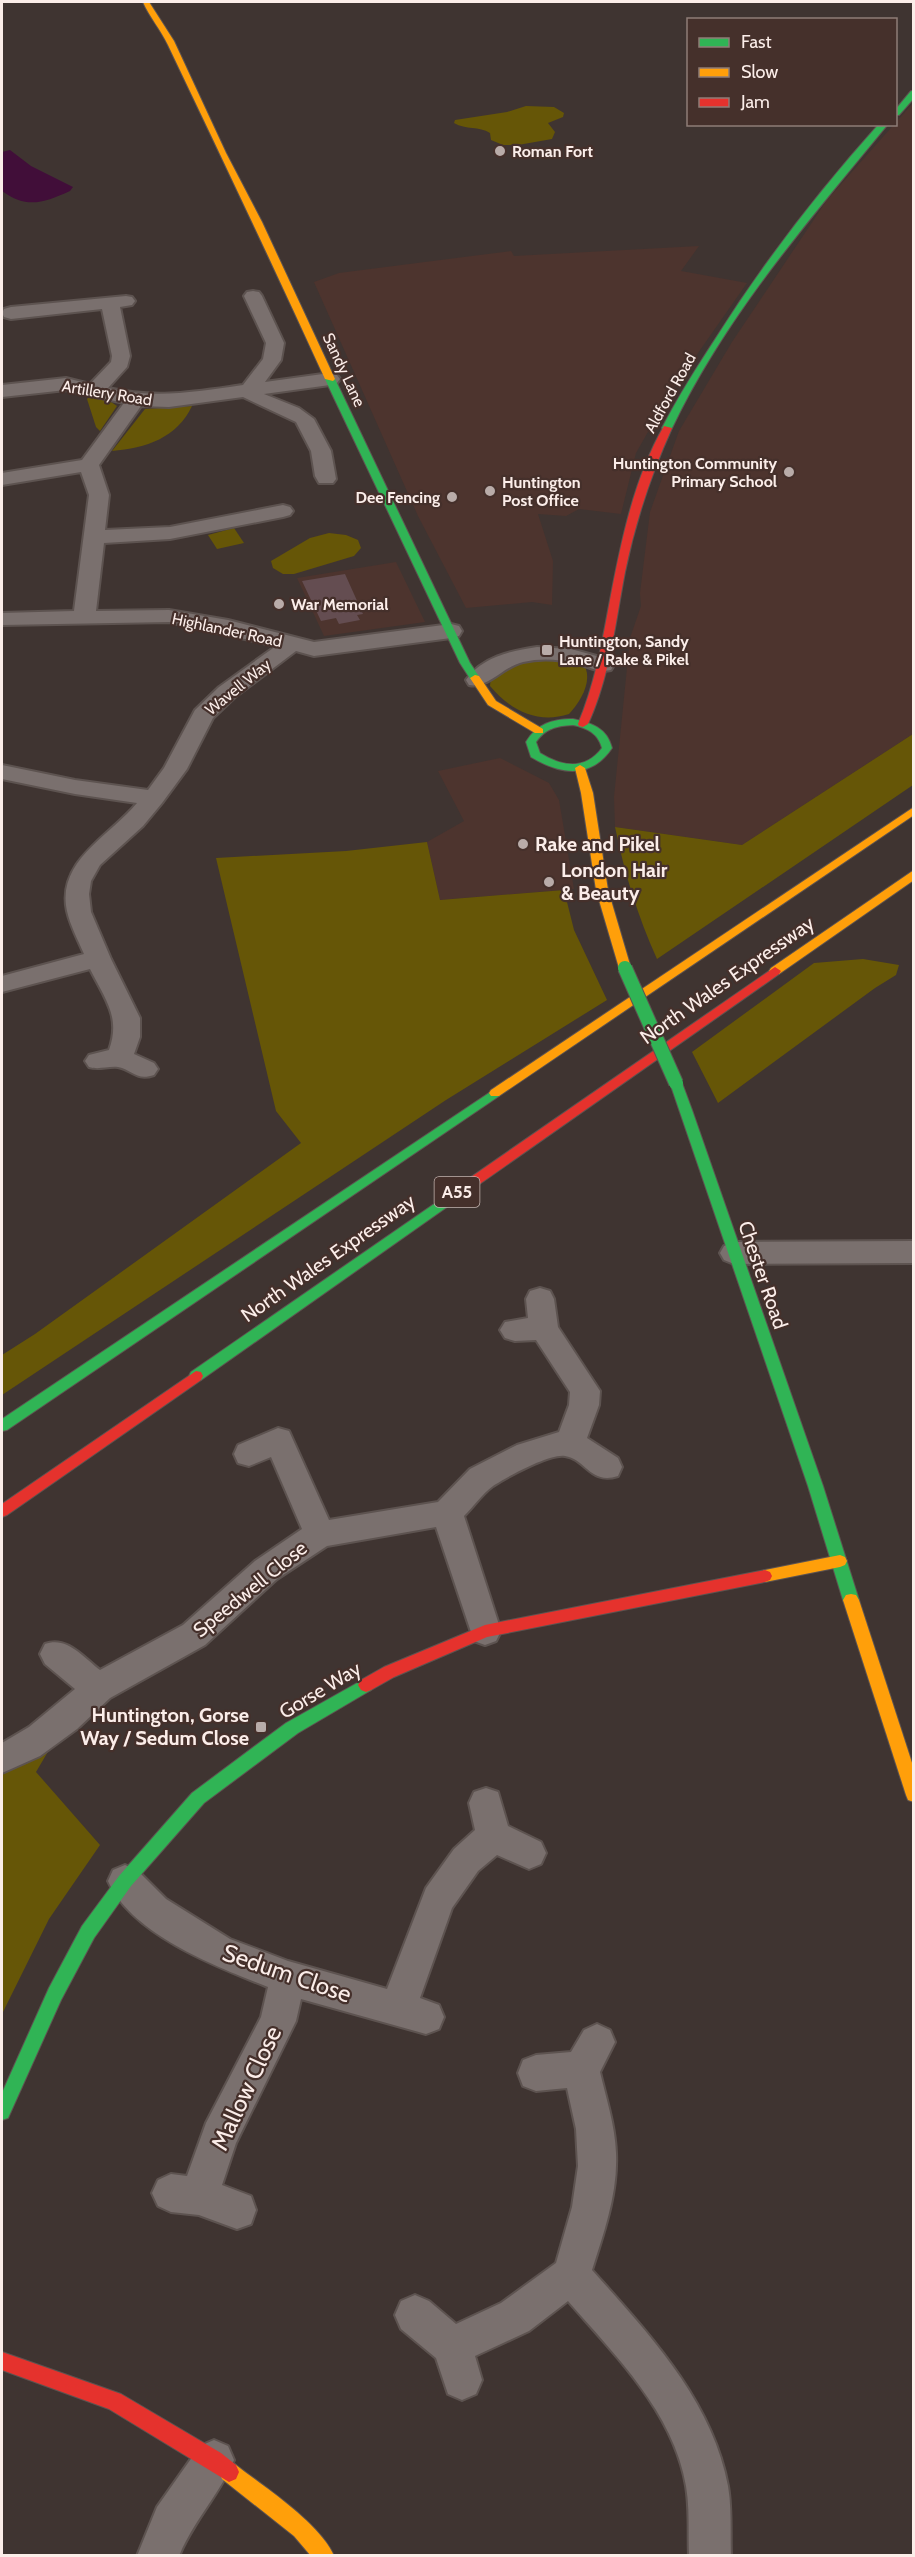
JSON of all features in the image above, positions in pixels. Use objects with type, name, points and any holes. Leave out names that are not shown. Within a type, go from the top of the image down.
[{"type":"main road","name":"Sandy Lane","points":[[146,2],[170,41],[222,153],[258,222],[450,631],[492,703],[539,731]]},
{"type":"main road","points":[[897,112],[914,93]]},
{"type":"main road","name":"Aldford Road","points":[[583,724],[598,694],[618,586],[654,458],[686,394],[752,289],[791,234],[822,194],[882,126]]},
{"type":"main road","points":[[554,724],[583,724],[604,736],[607,748],[602,758],[580,768],[559,767],[541,760],[531,749],[531,742],[539,731],[554,724]]},
{"type":"main road","name":"Chester Road","points":[[580,768],[587,793],[602,890],[625,968],[676,1083],[702,1150],[734,1253],[840,1562],[867,1654],[914,1795]]},
{"type":"main road","name":"North Wales Expressway","points":[[2,1426],[914,810]]},
{"type":"main road","name":"North Wales Expressway","points":[[2,1511],[914,874]]},
{"type":"main road","name":"Gorse Way","points":[[2,2112],[55,1994],[82,1943],[125,1881],[198,1798],[292,1728],[389,1672],[485,1631],[840,1562]]},
{"type":"main road","points":[[2,2361],[114,2401],[214,2460],[301,2529],[324,2556]]},
{"type":"street","points":[[253,296],[275,343],[272,360],[248,391],[258,400],[299,415],[307,422],[323,457],[322,469],[326,479]]},
{"type":"street","points":[[11,313],[118,302],[120,363],[95,390]]},
{"type":"street","name":"Artillery Road","points":[[2,391],[66,384],[136,400],[169,401],[330,379]]},
{"type":"street","points":[[2,479],[89,465],[136,400]]},
{"type":"street","points":[[84,617],[96,537],[99,495],[89,465]]},
{"type":"street","points":[[96,537],[170,533],[283,511]]},
{"type":"street","name":"Highlander Road","points":[[2,619],[169,616],[228,627],[314,649],[450,631]]},
{"type":"street","name":"Wavell Way","points":[[145,1069],[109,1060],[127,1037],[127,1018],[98,959],[79,912],[77,894],[80,881],[91,860],[135,821],[154,798],[175,769],[203,715],[227,692],[292,644]]},
{"type":"street","points":[[477,680],[485,670],[497,663],[525,656],[572,654],[603,665]]},
{"type":"street","points":[[2,772],[75,787],[154,798]]},
{"type":"street","points":[[2,984],[98,959]]},
{"type":"street","points":[[734,1253],[914,1252]]},
{"type":"street","points":[[540,1299],[544,1329],[585,1391],[584,1405],[570,1443]]},
{"type":"street","points":[[515,1330],[544,1329]]},
{"type":"street","points":[[249,1454],[283,1432],[320,1534]]},
{"type":"street","points":[[485,1631],[447,1513],[481,1478],[550,1445],[570,1443],[607,1467]]},
{"type":"street","name":"Speedwell Close","points":[[2,1758],[13,1754],[63,1722],[98,1688],[194,1635],[266,1570],[320,1534],[447,1513]]},
{"type":"street","points":[[56,1654],[98,1688]]},
{"type":"street","name":"Sedum Close","points":[[125,1881],[154,1911],[218,1951],[288,1978],[412,2013],[438,1899],[466,1860],[489,1820],[529,1853]]},
{"type":"street","name":"Mallow Close","points":[[237,2210],[185,2194],[219,2136],[278,2021],[288,1978]]},
{"type":"street","points":[[415,2314],[457,2363],[571,2275],[593,2202],[598,2165],[589,2056],[536,2073]]},
{"type":"street","points":[[571,2275],[646,2363],[689,2427],[707,2486],[710,2556]]},
{"type":"street","points":[[158,2556],[172,2522],[214,2460]]},
{"type":"shaded area","name":"Huntington Community Primary School","points":[[913,103],[913,734],[742,845],[615,827],[614,797],[630,638],[641,606],[640,593],[650,512],[679,431],[732,342],[827,200],[893,126],[897,126],[897,121]]},
{"type":"shaded area","points":[[526,106],[554,107],[564,113],[563,117],[548,123],[555,132],[552,139],[518,145],[503,145],[491,140],[490,133],[486,131],[454,123],[455,120],[507,112]]},
{"type":"shaded area","points":[[10,150],[31,166],[73,187],[70,191],[43,201],[27,202],[11,197],[2,191],[2,152]]},
{"type":"shaded area","points":[[699,246],[681,271],[747,283],[670,393],[636,453],[621,514],[579,509],[566,516],[538,514],[553,561],[552,605],[532,602],[466,608],[418,516],[314,282],[339,273],[511,251],[514,256]]},
{"type":"shaded area","points":[[89,397],[111,402],[117,406],[100,431],[96,427],[87,399]]},
{"type":"shaded area","points":[[192,406],[186,417],[169,434],[148,444],[112,451],[145,409]]},
{"type":"shaded area","points":[[234,528],[244,543],[217,549],[208,535]]},
{"type":"shaded area","points":[[329,533],[346,535],[358,540],[361,548],[354,556],[294,574],[283,574],[273,568],[271,561],[310,538]]},
{"type":"shaded area","points":[[396,562],[425,622],[324,636],[297,578]]},
{"type":"shaded area","points":[[553,659],[582,662],[586,668],[585,689],[569,714],[547,717],[526,713],[507,702],[490,686],[491,676],[524,660]]},
{"type":"shaded area","points":[[913,734],[913,785],[657,959],[632,894],[615,827],[742,845]]},
{"type":"shaded area","points":[[500,758],[549,783],[559,800],[574,889],[440,900],[427,842],[464,821],[438,771]]},
{"type":"shaded area","points":[[427,842],[440,900],[564,890],[574,930],[607,1000],[446,1100],[2,1395],[2,1355],[35,1334],[301,1143],[276,1111],[216,858],[346,851]]},
{"type":"shaded area","points":[[863,959],[899,965],[896,975],[718,1103],[692,1052],[814,963]]},
{"type":"shaded area","points":[[56,1738],[36,1772],[100,1845],[49,1919],[2,2014],[2,1767]]},
{"type":"building","points":[[345,574],[363,614],[357,615],[360,620],[339,624],[336,618],[321,621],[302,581]]},
{"type":"traffic: fast","points":[[897,112],[914,93]]},
{"type":"traffic: fast","points":[[667,428],[713,349],[772,261],[815,205],[882,126]]},
{"type":"traffic: fast","points":[[330,379],[465,663],[475,678]]},
{"type":"traffic: fast","points":[[573,722],[595,729],[603,737],[607,748],[601,757],[584,767],[574,768],[554,765],[535,755],[531,742],[543,728],[573,722]]},
{"type":"traffic: fast","points":[[625,968],[676,1083]]},
{"type":"traffic: fast","points":[[676,1083],[816,1486],[851,1600]]},
{"type":"traffic: fast","points":[[2,1426],[495,1093]]},
{"type":"traffic: fast","points":[[196,1376],[466,1187]]},
{"type":"traffic: fast","points":[[2,2112],[55,1994],[88,1932],[125,1881],[198,1798],[292,1728],[366,1685]]},
{"type":"traffic: slow","points":[[146,2],[170,41],[222,153],[258,222],[330,379]]},
{"type":"traffic: slow","points":[[475,678],[492,703],[539,731]]},
{"type":"traffic: slow","points":[[580,768],[587,793],[602,890],[625,968]]},
{"type":"traffic: slow","points":[[495,1093],[914,810]]},
{"type":"traffic: slow","points":[[775,971],[914,874]]},
{"type":"traffic: slow","points":[[765,1576],[840,1561]]},
{"type":"traffic: slow","points":[[851,1600],[914,1795]]},
{"type":"traffic: slow","points":[[229,2472],[301,2529],[324,2556]]},
{"type":"traffic: jam","points":[[583,724],[601,675],[631,528],[650,466],[667,428]]},
{"type":"traffic: jam","points":[[466,1187],[775,971]]},
{"type":"traffic: jam","points":[[2,1511],[196,1376]]},
{"type":"traffic: jam","points":[[366,1685],[389,1672],[485,1631],[765,1576]]},
{"type":"traffic: jam","points":[[2,2361],[114,2401],[214,2460],[229,2472]]},
{"type":"place","name":"Roman Fort","points":[[500,151]]},
{"type":"place","name":"Huntington Community Primary School","points":[[789,472]]},
{"type":"place","name":"Huntington Post Office","points":[[490,491]]},
{"type":"place","name":"Dee Fencing","points":[[452,497]]},
{"type":"place","name":"War Memorial","points":[[279,604]]},
{"type":"place","name":"Huntington, Sandy Lane / Rake & Pikel","points":[[547,650]]},
{"type":"place","name":"Rake and Pikel","points":[[523,844]]},
{"type":"place","name":"London Hair & Beauty","points":[[549,882]]},
{"type":"place","name":"Huntington, Gorse Way / Sedum Close","points":[[261,1727]]}]
